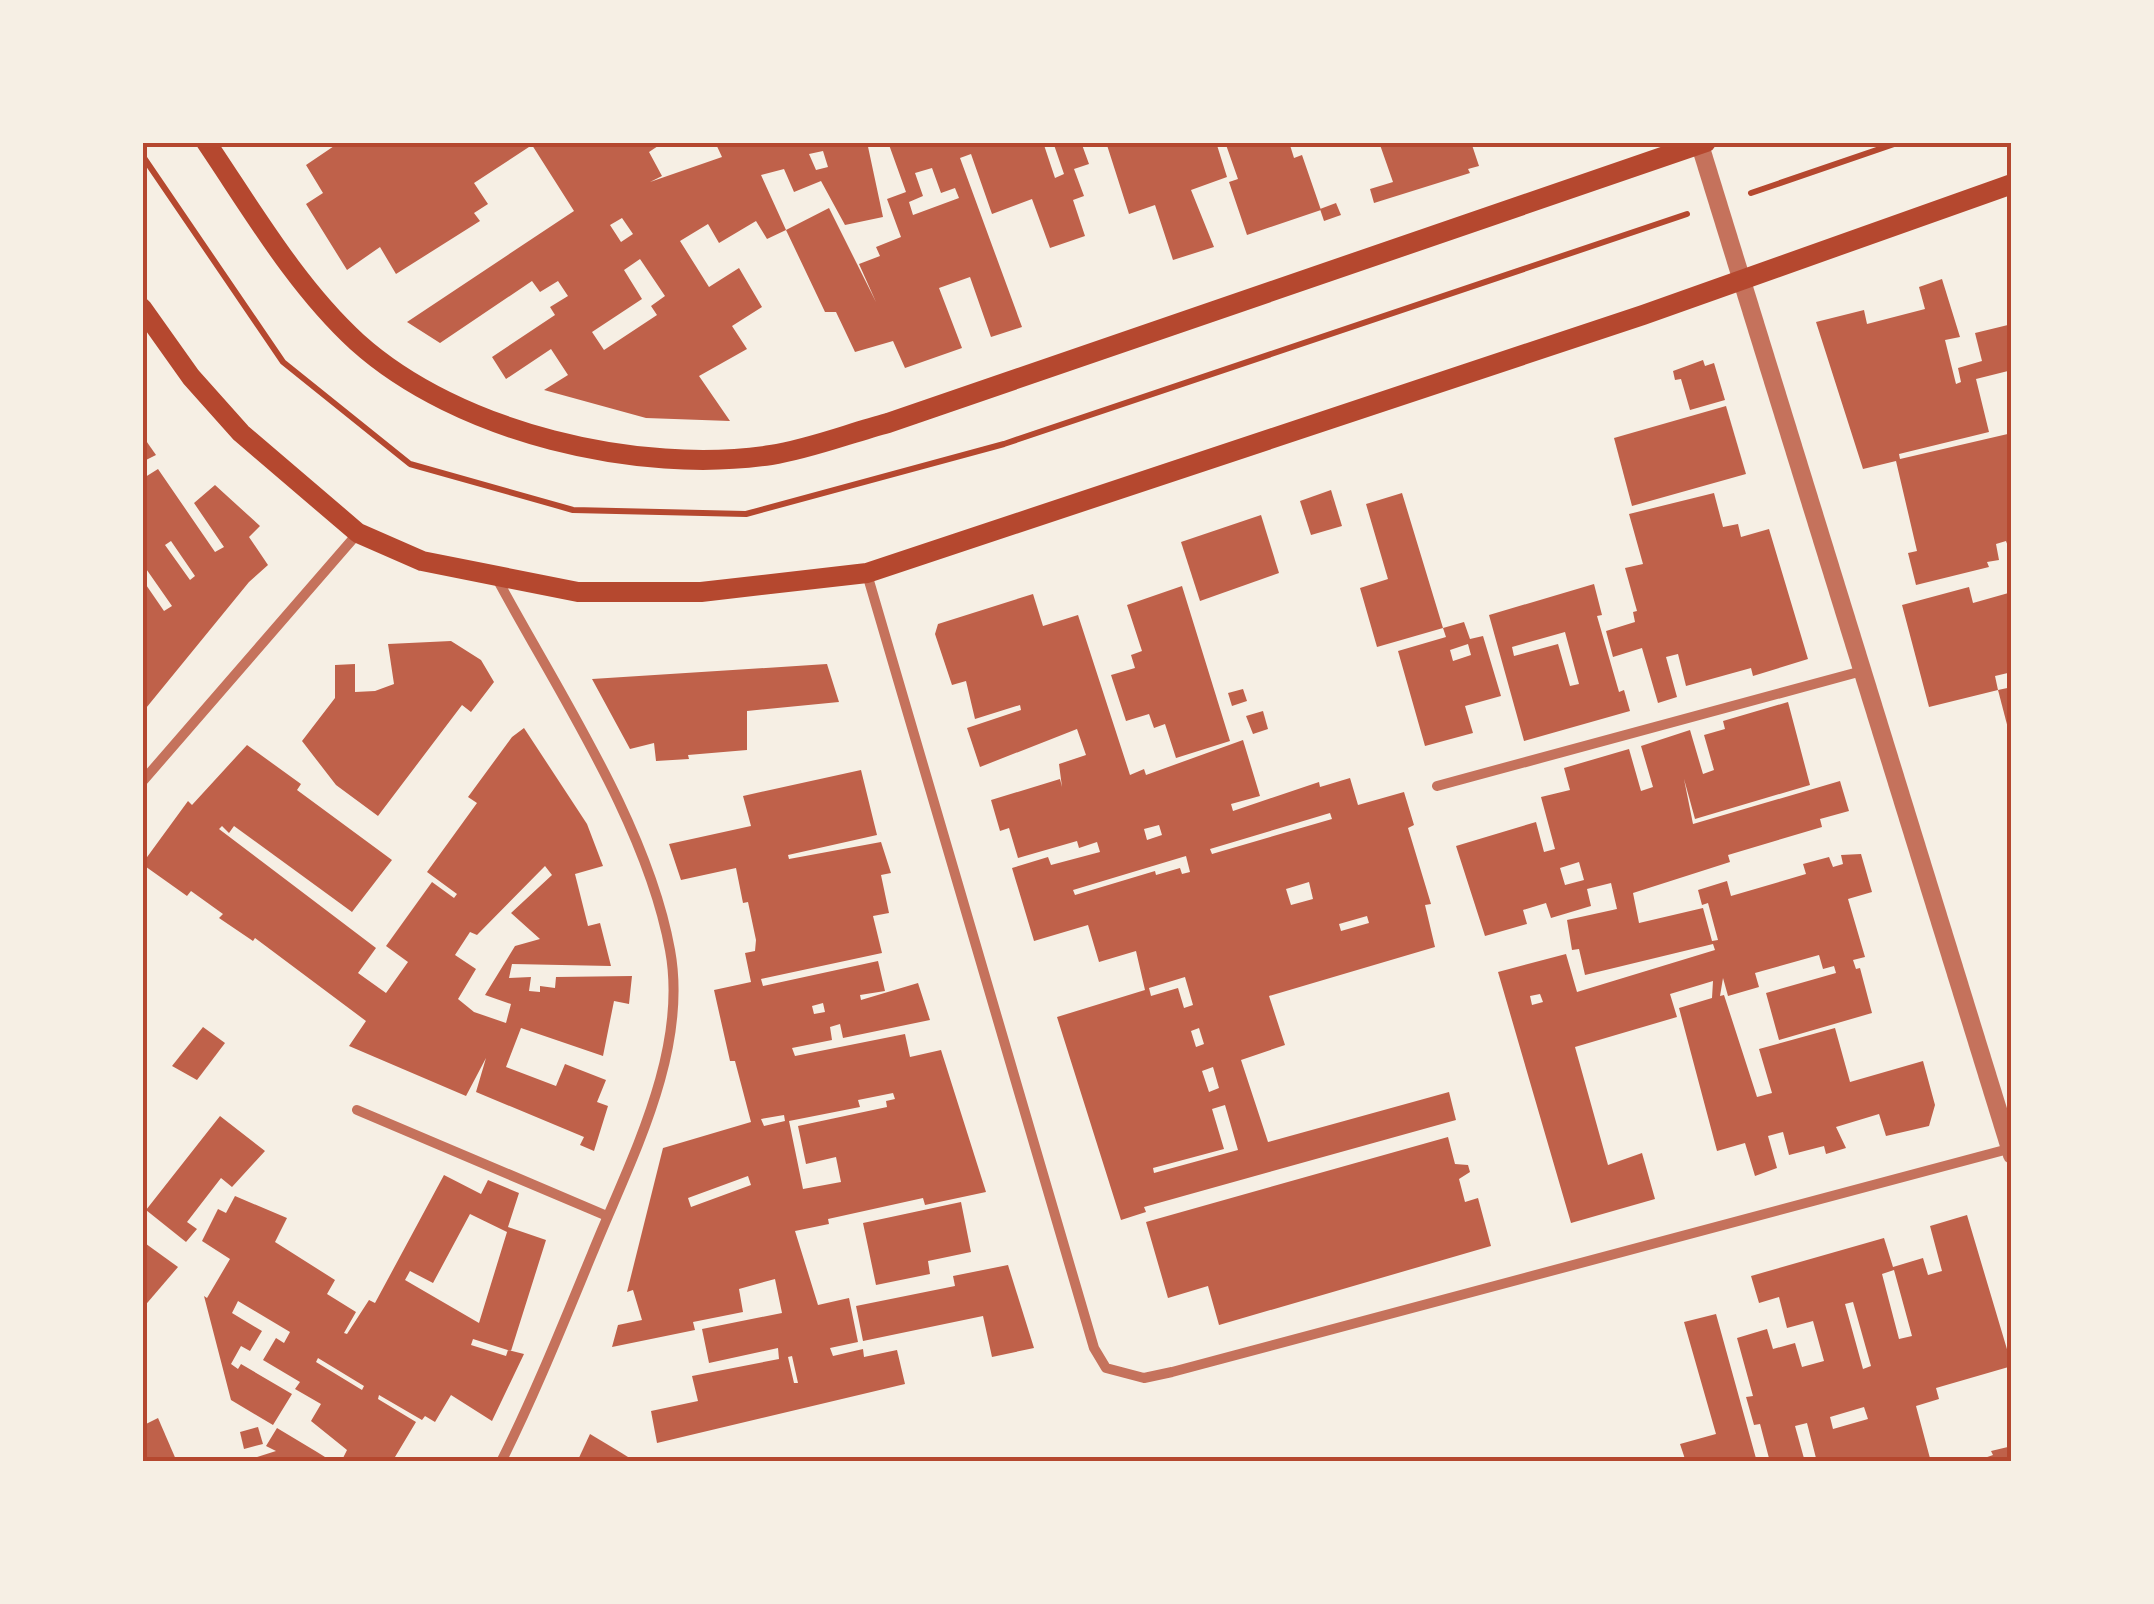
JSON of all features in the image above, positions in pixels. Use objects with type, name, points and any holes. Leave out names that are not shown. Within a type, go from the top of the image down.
[{"type":"main road","points":[[206,142],[312,292],[358,343],[436,396],[556,442],[663,460],[772,455],[1033,375],[1702,144]]},
{"type":"main road","points":[[142,308],[191,377],[241,433],[358,533],[422,560],[578,592],[701,592],[867,573],[1741,282],[2012,184]]},
{"type":"street","points":[[867,573],[1094,1348],[1106,1368],[1144,1378],[1172,1372],[2011,1150],[1741,282],[1702,144]]},
{"type":"street","points":[[142,782],[358,533]]},
{"type":"street","points":[[494,574],[631,829],[656,890],[671,954],[667,1050],[648,1114],[531,1402],[500,1462]]},
{"type":"street","points":[[1437,786],[1862,671]]},
{"type":"street","points":[[357,1110],[607,1216]]},
{"type":"building","points":[[340,142],[664,142],[649,152],[662,176],[650,182],[722,157],[715,142],[867,142],[883,217],[845,225],[821,181],[794,192],[784,169],[761,175],[786,230],[767,239],[756,221],[719,243],[708,224],[680,241],[709,287],[739,268],[762,307],[732,326],[747,349],[699,376],[730,421],[646,418],[544,390],[568,375],[551,349],[506,379],[492,357],[555,315],[550,307],[568,296],[558,281],[540,292],[532,281],[440,343],[407,322],[574,211],[532,145],[474,183],[488,204],[474,213],[480,221],[396,274],[380,247],[347,270],[306,204],[323,193],[306,165]],"holes":[[[823,151],[828,167],[816,170],[809,154]],[[622,218],[633,234],[621,242],[610,225]],[[640,259],[665,296],[651,306],[657,315],[604,350],[592,332],[642,299],[624,270]]]},
{"type":"building","points":[[888,142],[1043,142],[1055,178],[1064,174],[1053,142],[1081,142],[1089,164],[1074,169],[1084,196],[1073,200],[1085,236],[1050,248],[1032,199],[992,214],[971,154],[960,158],[1022,327],[991,337],[970,277],[939,288],[962,348],[905,368],[893,341],[855,352],[836,312],[825,312],[786,230],[829,208],[876,302],[859,264],[880,256],[876,247],[901,237],[887,199],[906,192]],"holes":[[[932,168],[941,193],[955,188],[959,198],[913,215],[909,202],[923,196],[915,173]]]},
{"type":"building","points":[[1106,142],[1216,142],[1227,177],[1191,190],[1214,247],[1173,260],[1155,205],[1129,214]]},
{"type":"building","points":[[1225,142],[1289,142],[1294,158],[1302,155],[1321,210],[1247,235],[1229,182],[1238,179]]},
{"type":"building","points":[[1379,142],[1471,142],[1479,166],[1468,169],[1470,173],[1374,203],[1370,189],[1393,182]]},
{"type":"building","points":[[1336,203],[1341,215],[1324,221],[1320,209]]},
{"type":"building","points":[[1942,279],[1960,337],[1945,340],[1956,384],[1961,382],[1958,368],[1982,361],[1975,333],[2012,324],[2012,370],[1976,379],[1989,432],[1899,454],[1900,459],[2012,433],[2012,557],[2006,541],[1996,544],[1999,560],[1987,562],[1989,567],[1916,585],[1908,553],[1917,551],[1896,461],[1863,469],[1816,322],[1864,310],[1867,324],[1925,309],[1919,287]]},
{"type":"building","points":[[1703,360],[1705,366],[1714,363],[1725,400],[1690,410],[1681,379],[1675,380],[1673,371]]},
{"type":"building","points":[[1726,406],[1746,474],[1632,506],[1614,438]]},
{"type":"building","points":[[142,435],[156,455],[142,462]]},
{"type":"building","points":[[158,469],[215,552],[224,547],[194,503],[215,485],[260,526],[249,537],[268,565],[249,582],[142,713],[142,579],[164,611],[172,606],[142,563],[142,479]],"holes":[[[171,541],[195,576],[190,580],[165,545]]]},
{"type":"building","points":[[1331,490],[1342,526],[1311,535],[1300,501]]},
{"type":"building","points":[[1402,493],[1443,628],[1377,647],[1360,588],[1388,579],[1366,504]]},
{"type":"building","points":[[1714,493],[1723,527],[1738,524],[1741,537],[1769,529],[1808,659],[1753,676],[1751,668],[1686,686],[1678,654],[1666,657],[1677,697],[1658,703],[1642,648],[1613,657],[1606,631],[1635,622],[1633,612],[1637,611],[1625,568],[1643,564],[1629,514]]},
{"type":"building","points":[[1261,515],[1279,573],[1200,601],[1181,542]]},
{"type":"building","points":[[1594,584],[1602,615],[1597,616],[1619,692],[1624,690],[1630,711],[1524,741],[1489,615]],"holes":[[[1565,632],[1579,684],[1570,686],[1558,644],[1514,656],[1512,647]]]},
{"type":"building","points":[[1182,586],[1230,741],[1176,758],[1165,724],[1154,728],[1149,714],[1126,721],[1111,675],[1135,668],[1131,655],[1142,651],[1127,605]]},
{"type":"building","points":[[1969,587],[1973,603],[2012,592],[2012,672],[1995,676],[1998,690],[1929,707],[1902,605]]},
{"type":"building","points":[[1033,594],[1043,626],[1078,615],[1130,775],[1144,769],[1146,775],[1243,740],[1260,796],[1231,804],[1233,811],[1319,782],[1320,787],[1350,778],[1358,805],[1404,792],[1414,825],[1408,828],[1431,904],[1425,905],[1435,947],[1269,996],[1285,1045],[1241,1060],[1268,1142],[1449,1092],[1456,1120],[1144,1207],[1146,1212],[1121,1220],[1057,1017],[1145,990],[1136,951],[1099,962],[1088,925],[1034,941],[1012,868],[1048,857],[1051,865],[1100,852],[1097,842],[1079,848],[1077,841],[1018,858],[1009,828],[1000,831],[991,800],[1060,779],[1062,787],[1059,764],[1086,755],[1077,729],[980,767],[967,728],[1021,710],[1020,705],[975,719],[966,681],[952,685],[935,634],[938,624]],"holes":[[[1330,813],[1332,819],[1212,854],[1210,849]],[[1159,825],[1162,835],[1147,840],[1144,829]],[[1186,856],[1190,872],[1182,874],[1180,868],[1156,875],[1155,871],[1075,895],[1073,890]],[[1309,882],[1313,899],[1291,905],[1286,889]],[[1367,916],[1369,923],[1341,931],[1339,924]],[[1185,977],[1193,1005],[1184,1008],[1178,988],[1151,996],[1149,988]],[[1199,1028],[1204,1044],[1196,1047],[1191,1031]],[[1213,1067],[1219,1088],[1209,1092],[1202,1071]],[[1225,1105],[1238,1150],[1154,1173],[1153,1168],[1224,1149],[1212,1109]]]},
{"type":"building","points":[[1464,622],[1470,639],[1483,636],[1501,696],[1465,706],[1473,733],[1425,746],[1398,651],[1446,637],[1443,628]],"holes":[[[1468,644],[1471,655],[1453,661],[1450,650]]]},
{"type":"building","points":[[451,641],[481,660],[494,682],[471,712],[462,705],[378,816],[336,785],[302,741],[335,698],[335,665],[355,664],[355,692],[375,691],[394,684],[388,644]]},
{"type":"building","points":[[827,664],[839,702],[747,711],[747,750],[688,755],[689,759],[656,761],[654,743],[630,749],[592,679]]},
{"type":"building","points":[[2012,687],[2012,736],[2010,736],[1998,690]]},
{"type":"building","points":[[1243,689],[1247,701],[1232,706],[1228,693]]},
{"type":"building","points":[[1788,702],[1810,785],[1695,819],[1684,779],[1693,824],[1840,781],[1849,811],[1820,819],[1822,827],[1728,855],[1730,862],[1633,893],[1639,923],[1703,908],[1712,941],[1718,940],[1708,903],[1702,905],[1698,890],[1727,881],[1731,896],[1806,874],[1803,864],[1829,857],[1833,867],[1843,864],[1841,855],[1861,854],[1872,892],[1848,899],[1865,957],[1853,960],[1856,969],[1860,968],[1872,1013],[1779,1040],[1766,993],[1836,973],[1834,966],[1823,969],[1819,955],[1755,973],[1759,987],[1728,996],[1723,978],[1720,996],[1724,995],[1757,1097],[1772,1093],[1759,1049],[1835,1028],[1850,1082],[1923,1061],[1935,1105],[1929,1126],[1886,1136],[1879,1114],[1836,1127],[1846,1148],[1826,1154],[1824,1146],[1789,1155],[1783,1132],[1768,1136],[1777,1168],[1755,1176],[1745,1143],[1717,1151],[1679,1008],[1712,998],[1713,981],[1670,994],[1677,1017],[1575,1047],[1608,1165],[1642,1153],[1655,1199],[1571,1223],[1498,972],[1566,954],[1577,992],[1715,950],[1713,944],[1585,975],[1579,949],[1572,950],[1567,920],[1617,909],[1611,883],[1587,889],[1591,906],[1551,918],[1546,903],[1523,910],[1527,924],[1485,936],[1456,846],[1536,822],[1544,852],[1555,849],[1541,797],[1570,790],[1564,768],[1629,749],[1641,791],[1653,787],[1641,746],[1690,730],[1703,774],[1714,770],[1704,735],[1725,729],[1723,721]],"holes":[[[1579,862],[1584,880],[1565,885],[1560,868]],[[1540,994],[1543,1002],[1532,1005],[1530,996]]]},
{"type":"building","points":[[1263,711],[1268,729],[1253,734],[1246,716]]},
{"type":"building","points":[[524,728],[587,824],[603,866],[575,874],[588,926],[600,923],[611,966],[512,964],[509,978],[531,977],[529,991],[540,992],[540,986],[555,988],[556,977],[632,976],[629,1004],[614,1001],[603,1056],[521,1028],[506,1067],[556,1086],[565,1064],[606,1080],[597,1102],[608,1106],[594,1151],[580,1145],[584,1137],[476,1092],[486,1058],[466,1096],[349,1046],[366,1021],[255,938],[253,941],[219,918],[223,914],[191,891],[187,896],[142,864],[188,801],[192,805],[247,745],[301,784],[297,790],[392,860],[352,912],[234,826],[229,833],[222,826],[219,829],[376,948],[358,973],[386,993],[408,962],[386,946],[432,882],[454,898],[457,894],[427,872],[477,803],[468,797],[512,737]],"holes":[[[545,866],[552,875],[511,913],[540,939],[515,946],[485,995],[511,1004],[506,1023],[474,1012],[458,999],[476,969],[455,955],[470,932],[477,935]]]},
{"type":"building","points":[[861,770],[877,835],[788,855],[789,859],[881,842],[891,873],[881,875],[889,913],[873,916],[882,953],[761,979],[763,986],[878,961],[885,991],[860,995],[861,1000],[918,983],[930,1020],[843,1038],[840,1024],[830,1027],[832,1040],[792,1048],[795,1056],[905,1034],[910,1057],[941,1050],[986,1192],[925,1205],[923,1198],[828,1219],[829,1224],[795,1231],[818,1305],[849,1298],[858,1342],[830,1348],[833,1356],[863,1349],[864,1357],[897,1350],[905,1384],[657,1443],[651,1411],[698,1401],[692,1376],[779,1359],[778,1348],[709,1363],[702,1329],[782,1313],[775,1279],[739,1289],[743,1312],[693,1322],[695,1330],[612,1347],[618,1325],[642,1320],[633,1290],[627,1292],[663,1148],[751,1122],[735,1061],[730,1061],[714,990],[751,982],[745,953],[755,951],[756,940],[748,902],[743,903],[736,868],[681,880],[669,844],[751,826],[743,796]],"holes":[[[823,1003],[825,1012],[814,1014],[812,1006]],[[893,1093],[895,1099],[886,1101],[887,1107],[798,1126],[806,1164],[836,1157],[841,1182],[803,1189],[789,1121],[860,1107],[858,1100]],[[784,1115],[785,1121],[764,1126],[761,1119]],[[748,1176],[751,1185],[691,1207],[688,1198]],[[792,1356],[798,1383],[794,1383],[788,1357]]]},
{"type":"building","points":[[203,1027],[225,1043],[197,1080],[172,1066]]},
{"type":"building","points":[[220,1116],[265,1151],[232,1187],[221,1178],[187,1222],[197,1229],[186,1242],[146,1210]]},
{"type":"building","points":[[1448,1137],[1455,1164],[1468,1165],[1470,1172],[1459,1179],[1465,1202],[1478,1198],[1491,1246],[1219,1325],[1208,1286],[1168,1298],[1146,1222]]},
{"type":"building","points":[[444,1175],[481,1194],[488,1180],[519,1193],[508,1227],[546,1240],[511,1351],[524,1354],[492,1421],[451,1395],[435,1422],[425,1416],[422,1420],[379,1395],[378,1399],[416,1422],[392,1462],[341,1462],[347,1450],[311,1421],[321,1404],[295,1389],[300,1382],[263,1360],[276,1338],[284,1343],[290,1332],[238,1301],[232,1313],[262,1331],[250,1351],[241,1346],[231,1364],[238,1369],[241,1364],[292,1394],[273,1425],[231,1400],[204,1296],[207,1298],[230,1259],[202,1241],[218,1209],[226,1213],[235,1196],[287,1218],[275,1242],[335,1280],[327,1294],[356,1312],[344,1333],[369,1300],[375,1303]],"holes":[[[470,1214],[507,1232],[479,1323],[405,1280],[410,1271],[433,1283]],[[473,1339],[508,1350],[506,1356],[471,1345]],[[318,1358],[364,1386],[362,1390],[316,1362]]]},
{"type":"building","points":[[961,1202],[971,1252],[928,1261],[930,1274],[876,1285],[863,1223]]},
{"type":"building","points":[[1967,1215],[2012,1366],[1936,1388],[1939,1399],[1916,1406],[1931,1462],[1817,1462],[1807,1423],[1795,1426],[1805,1462],[1770,1462],[1760,1424],[1754,1425],[1746,1397],[1753,1396],[1737,1338],[1767,1329],[1773,1349],[1795,1343],[1802,1367],[1824,1361],[1813,1321],[1787,1328],[1779,1297],[1759,1303],[1751,1276],[1884,1238],[1893,1267],[1923,1258],[1928,1275],[1942,1271],[1930,1226]],"holes":[[[1894,1270],[1912,1336],[1899,1339],[1882,1274]],[[1853,1302],[1871,1366],[1863,1369],[1845,1304]],[[1864,1407],[1868,1419],[1833,1429],[1830,1417]]]},
{"type":"building","points":[[142,1241],[178,1267],[142,1309]]},
{"type":"building","points":[[1008,1265],[1034,1348],[992,1357],[983,1316],[863,1341],[856,1306],[955,1286],[953,1276]]},
{"type":"building","points":[[1716,1314],[1757,1462],[1686,1462],[1680,1444],[1716,1434],[1684,1322]]},
{"type":"building","points":[[158,1418],[177,1462],[142,1462],[142,1426]]},
{"type":"building","points":[[258,1427],[263,1444],[244,1449],[240,1432]]},
{"type":"building","points":[[277,1428],[333,1462],[242,1462],[276,1451],[266,1446]]},
{"type":"building","points":[[590,1434],[620,1452],[636,1462],[577,1462]]},
{"type":"building","points":[[2012,1446],[2012,1462],[1973,1462],[1993,1455],[1991,1451]]}]
